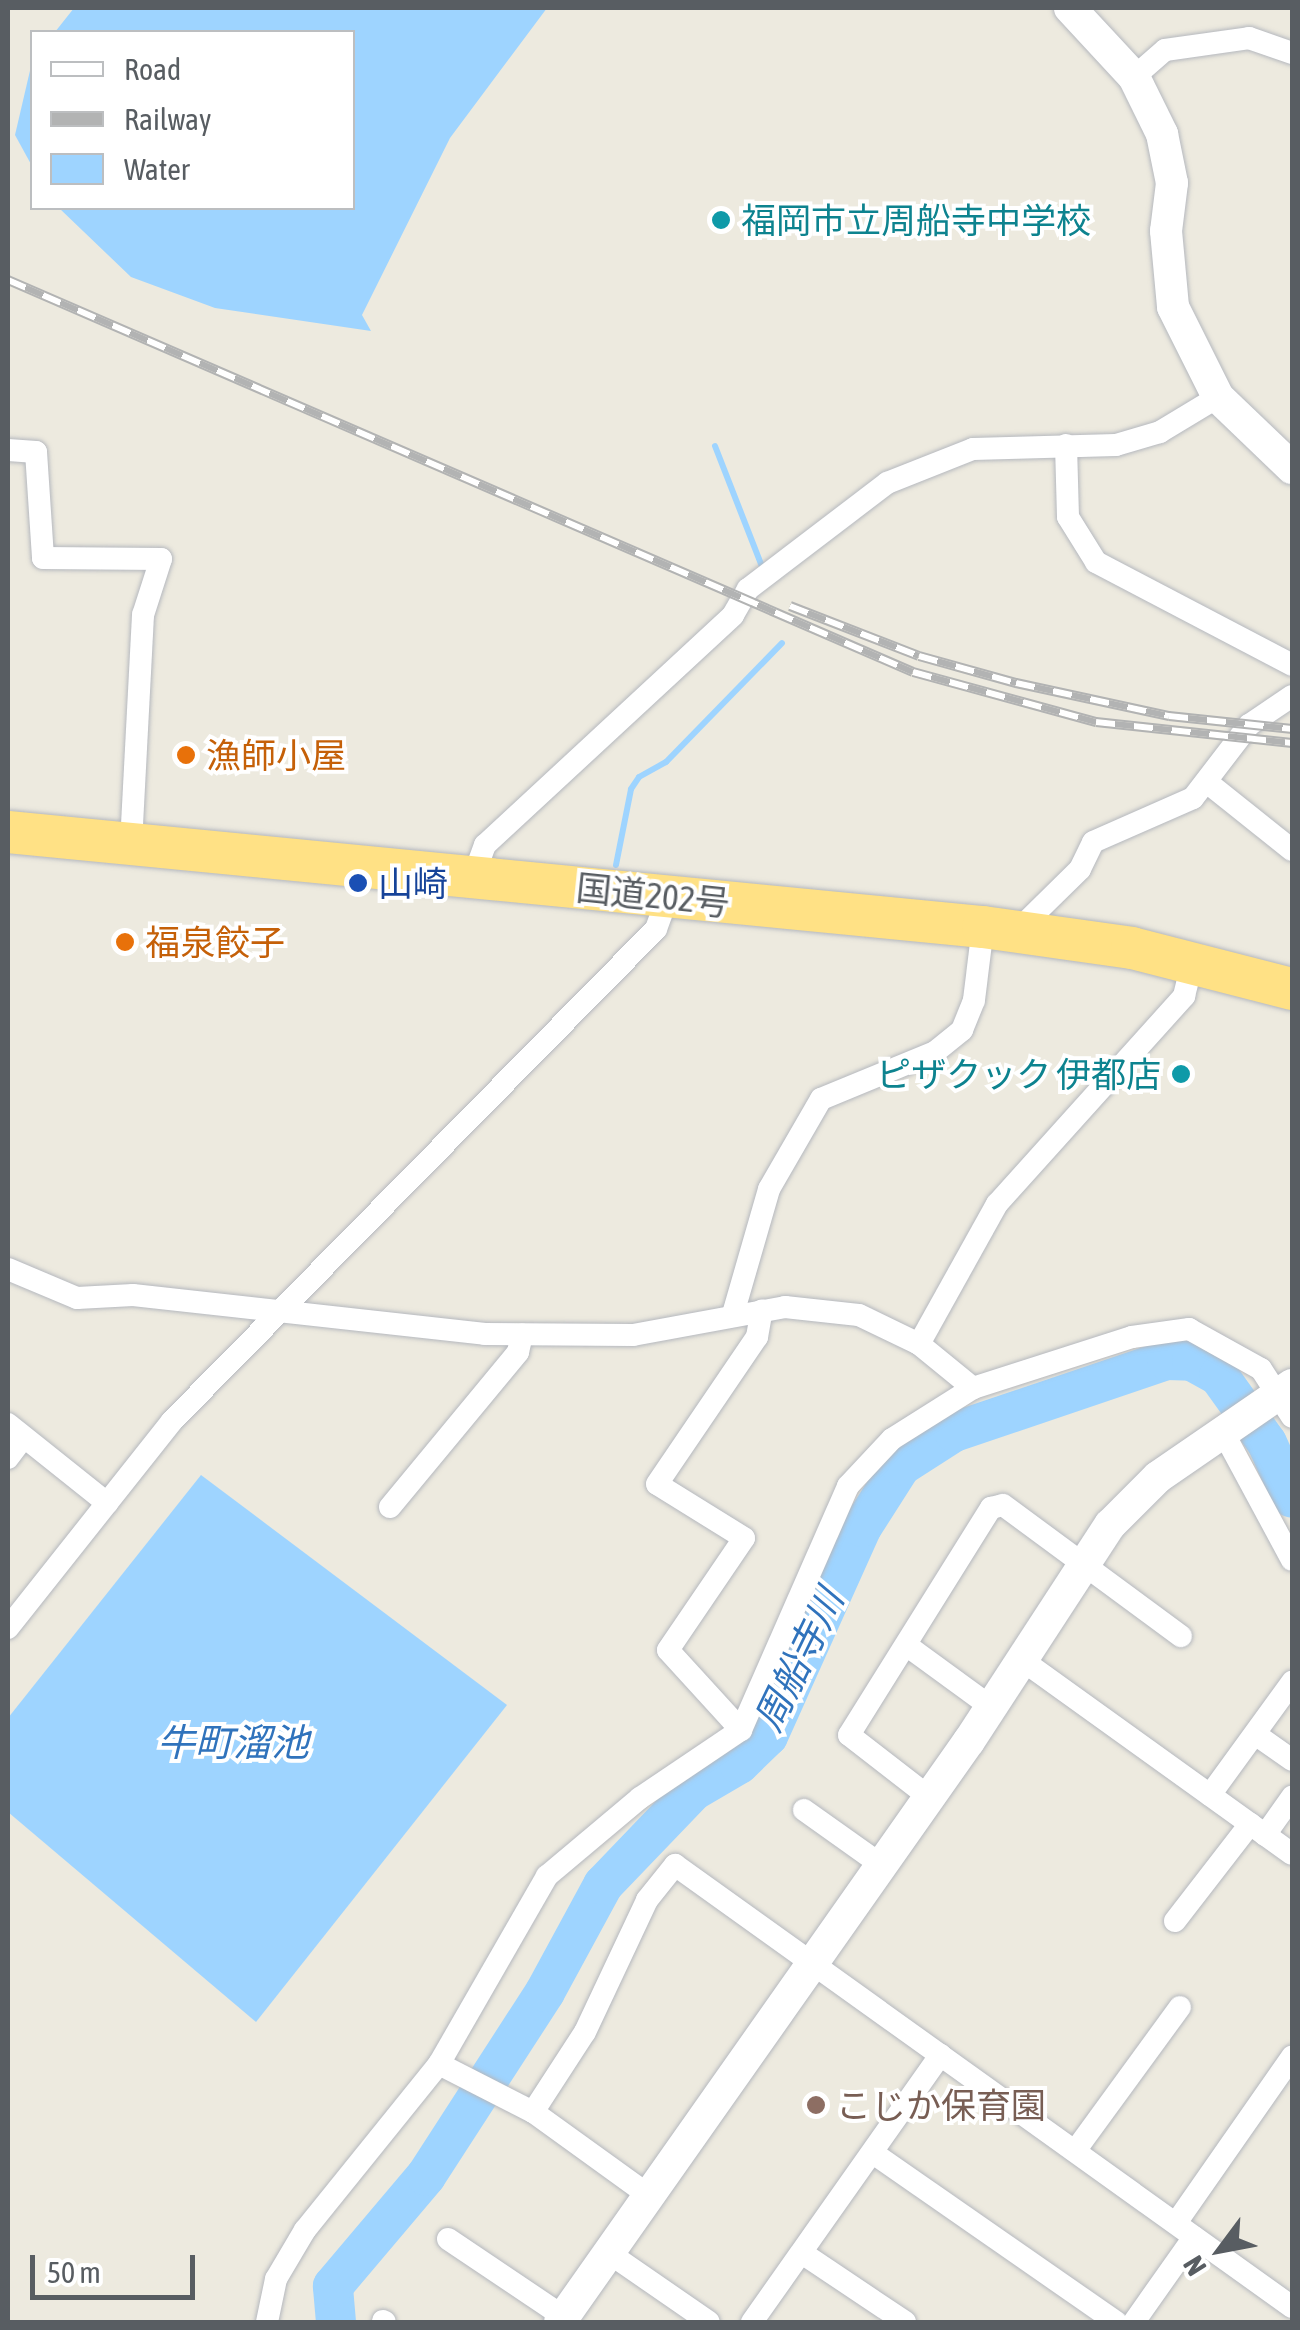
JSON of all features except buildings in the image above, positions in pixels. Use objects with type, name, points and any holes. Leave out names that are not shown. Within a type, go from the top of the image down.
[{"type":"highway","name":"国道202号","points":[[8,832],[1000,929],[1192,963],[1292,989]]},
{"type":"street","points":[[1070,8],[1134,77],[1162,134],[1172,183],[1166,231],[1172,307],[1218,397],[1292,468]]},
{"type":"street","points":[[1134,77],[1166,50],[1248,38],[1292,53]]},
{"type":"street","points":[[474,875],[485,845],[733,615],[748,589],[887,484],[973,449],[1116,445],[1160,432],[1218,397]]},
{"type":"street","points":[[1066,444],[1062,492],[1068,517],[1096,562],[1292,664]]},
{"type":"street","points":[[8,450],[36,452],[43,558],[161,560],[142,614],[132,844]]},
{"type":"street","points":[[733,1314],[770,1190],[822,1099],[935,1052],[962,1030],[1000,929],[1080,869],[1093,842],[1192,798],[1208,783],[1250,726],[1292,696]]},
{"type":"street","points":[[1208,783],[1292,850]]},
{"type":"street","points":[[9,1624],[172,1421],[283,1312],[394,1190],[656,930],[667,899]]},
{"type":"street","points":[[918,1344],[997,1204],[1184,996],[1192,963]]},
{"type":"street","points":[[8,1269],[77,1298],[134,1295],[522,1334],[633,1334],[762,1310],[859,1314],[918,1344],[973,1388]]},
{"type":"street","points":[[741,1730],[668,1650],[744,1538],[657,1484],[758,1337],[762,1310]]},
{"type":"street","points":[[267,2322],[276,2279],[304,2230],[443,2066],[547,1876],[640,1798],[741,1730],[848,1486],[892,1439],[973,1388],[1132,1337],[1189,1329],[1261,1370],[1288,1398],[1223,1432],[1158,1477],[1110,1524],[991,1707],[562,2320],[448,2239]]},
{"type":"street","points":[[390,1507],[518,1352],[522,1334]]},
{"type":"street","points":[[8,1458],[16,1430],[107,1503]]},
{"type":"street","points":[[1223,1432],[1292,1560]]},
{"type":"street","points":[[991,1707],[902,1642],[991,1508],[1003,1505],[1182,1636]]},
{"type":"street","points":[[908,1647],[849,1736],[928,1797]]},
{"type":"street","points":[[1022,1660],[1292,1854]]},
{"type":"street","points":[[1210,1795],[1292,1682]]},
{"type":"street","points":[[1254,1734],[1292,1760]]},
{"type":"street","points":[[1175,1921],[1292,1797]]},
{"type":"street","points":[[804,1810],[880,1864]]},
{"type":"street","points":[[527,2108],[585,2032],[647,1900],[675,1865],[1292,2307]]},
{"type":"street","points":[[1075,2151],[1180,2007]]},
{"type":"street","points":[[752,2322],[940,2055]]},
{"type":"street","points":[[1134,2322],[1185,2230],[1292,2057]]},
{"type":"street","points":[[443,2066],[527,2108],[651,2197]]},
{"type":"street","points":[[873,2153],[1116,2322]]},
{"type":"street","points":[[802,2252],[904,2322]]},
{"type":"street","points":[[609,2253],[709,2322]]},
{"type":"water","points":[[74,8],[547,8],[450,138],[362,315],[371,331],[215,308],[131,277],[61,210],[355,210],[355,30],[57,30]]},
{"type":"water","points":[[30,71],[30,162],[15,135]]},
{"type":"water","name":"牛町溜池","points":[[201,1475],[507,1705],[256,2022],[8,1812],[8,1718]]},
{"type":"waterway","points":[[715,446],[763,569]]},
{"type":"waterway","points":[[616,865],[631,789],[639,777],[666,762],[782,643]]},
{"type":"waterway","name":"周船寺川","points":[[336,2322],[333,2286],[426,2176],[545,1992],[603,1885],[693,1791],[739,1764],[768,1736],[862,1527],[901,1466],[954,1432],[1167,1360],[1192,1361],[1219,1376],[1267,1443],[1292,1498]]},
{"type":"railway","points":[[8,280],[913,672],[1096,722],[1292,743]]},
{"type":"railway","points":[[790,606],[919,656],[1016,683],[1169,716],[1292,729]]},
{"type":"place","name":"福岡市立周船寺中学校","points":[[721,220]]},
{"type":"place","name":"漁師小屋","points":[[186,755]]},
{"type":"place","name":"山崎","points":[[358,883]]},
{"type":"place","name":"福泉餃子","points":[[125,942]]},
{"type":"place","name":"ピザクック 伊都店","points":[[1181,1074]]},
{"type":"place","name":"こじか保育園","points":[[816,2105]]}]
